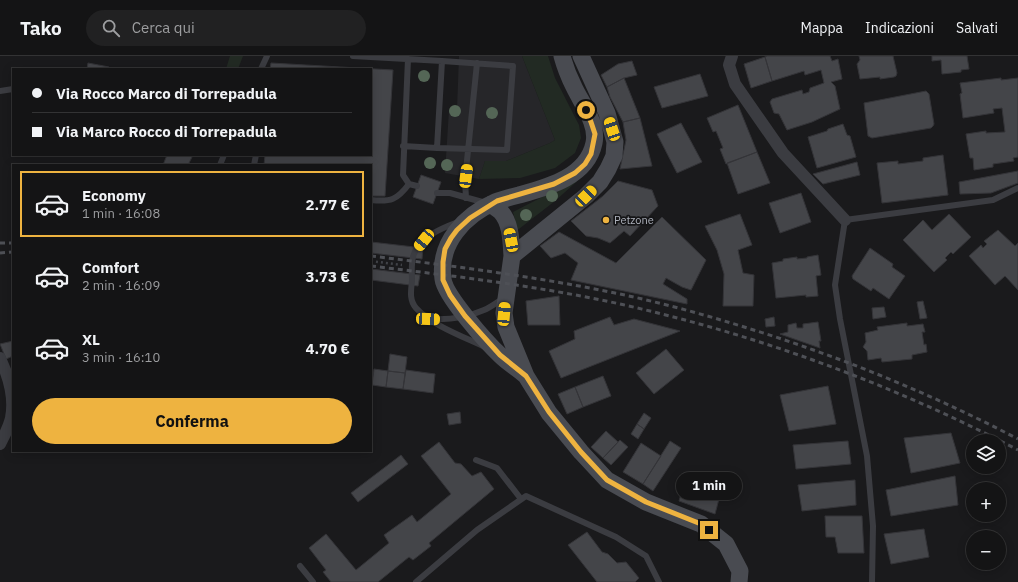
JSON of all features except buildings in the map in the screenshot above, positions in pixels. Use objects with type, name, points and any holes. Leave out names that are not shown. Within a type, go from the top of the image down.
[{"type":"main road","points":[[526,376],[500,355],[465,316],[450,295],[443,280],[443,262],[445,249],[451,238],[470,218],[497,201],[554,184],[575,173],[585,164],[591,154],[595,134],[591,122],[574,88],[562,56]]},
{"type":"main road","points":[[512,256],[591,191],[600,182],[614,156],[615,142],[607,113],[581,56]]},
{"type":"main road","points":[[491,204],[501,212],[506,219],[511,240],[512,256],[504,314],[506,327],[526,376],[549,412],[581,452],[607,480],[646,502],[701,524],[726,544],[740,571],[739,582]]},
{"type":"street","points":[[732,56],[729,65],[735,84],[784,154],[845,220]]},
{"type":"street","points":[[0,358],[10,385],[12,401],[11,418],[0,444]]},
{"type":"lane","points":[[261,68],[267,56]]},
{"type":"lane","points":[[266,68],[267,56]]},
{"type":"lane","points":[[353,56],[513,66],[507,150],[403,146]]},
{"type":"lane","points":[[408,59],[403,146],[403,175],[409,184],[417,186]]},
{"type":"lane","points":[[438,148],[442,61]]},
{"type":"lane","points":[[466,198],[465,180],[470,149],[477,63]]},
{"type":"lane","points":[[0,91],[12,89]]},
{"type":"lane","points":[[372,200],[384,201],[400,196],[409,184]]},
{"type":"lane","points":[[872,582],[873,526],[867,456],[834,285],[845,220],[993,200],[1018,188]]},
{"type":"lane","points":[[437,193],[450,193],[491,204]]},
{"type":"lane","points":[[470,218],[442,228],[424,240],[413,256],[411,296],[414,306],[428,319],[500,355]]},
{"type":"lane","points":[[428,319],[445,320],[465,316],[484,310],[506,297]]},
{"type":"lane","points":[[476,460],[497,468],[521,499]]},
{"type":"lane","points":[[416,582],[477,530],[526,496],[616,537],[646,556],[659,582]]},
{"type":"lane","points":[[300,566],[313,582]]},
{"type":"path","points":[[372,261],[412,266]]},
{"type":"shaded area","points":[[230,56],[243,56],[238,68],[226,68]]},
{"type":"shaded area","points":[[459,56],[522,56],[555,140],[506,161],[485,161],[479,179],[445,173],[449,110],[457,110]]},
{"type":"shaded area","points":[[522,56],[548,56],[555,78],[579,125],[581,138],[575,153],[555,168],[520,178],[479,179],[485,161],[506,161],[555,140]]},
{"type":"shaded area","points":[[583,176],[555,201],[515,232],[513,212]]},
{"type":"railway","points":[[0,243],[12,243]]},
{"type":"railway","points":[[0,253],[12,252]]},
{"type":"railway","points":[[372,256],[558,282],[634,297],[704,315],[805,347],[878,374],[983,421],[1018,439]]},
{"type":"railway","points":[[372,266],[558,292],[672,316],[773,346],[824,364],[922,404],[1018,450]]},
{"type":"place","name":"Petzone","points":[[606,220]]},
{"type":"route","points":[[586,110],[595,134],[591,154],[585,164],[575,173],[554,184],[497,201],[470,218],[457,230],[445,249],[443,280],[450,295],[465,316],[500,355],[526,376],[549,412],[581,452],[607,480],[646,502],[701,524],[709,530]]}]
